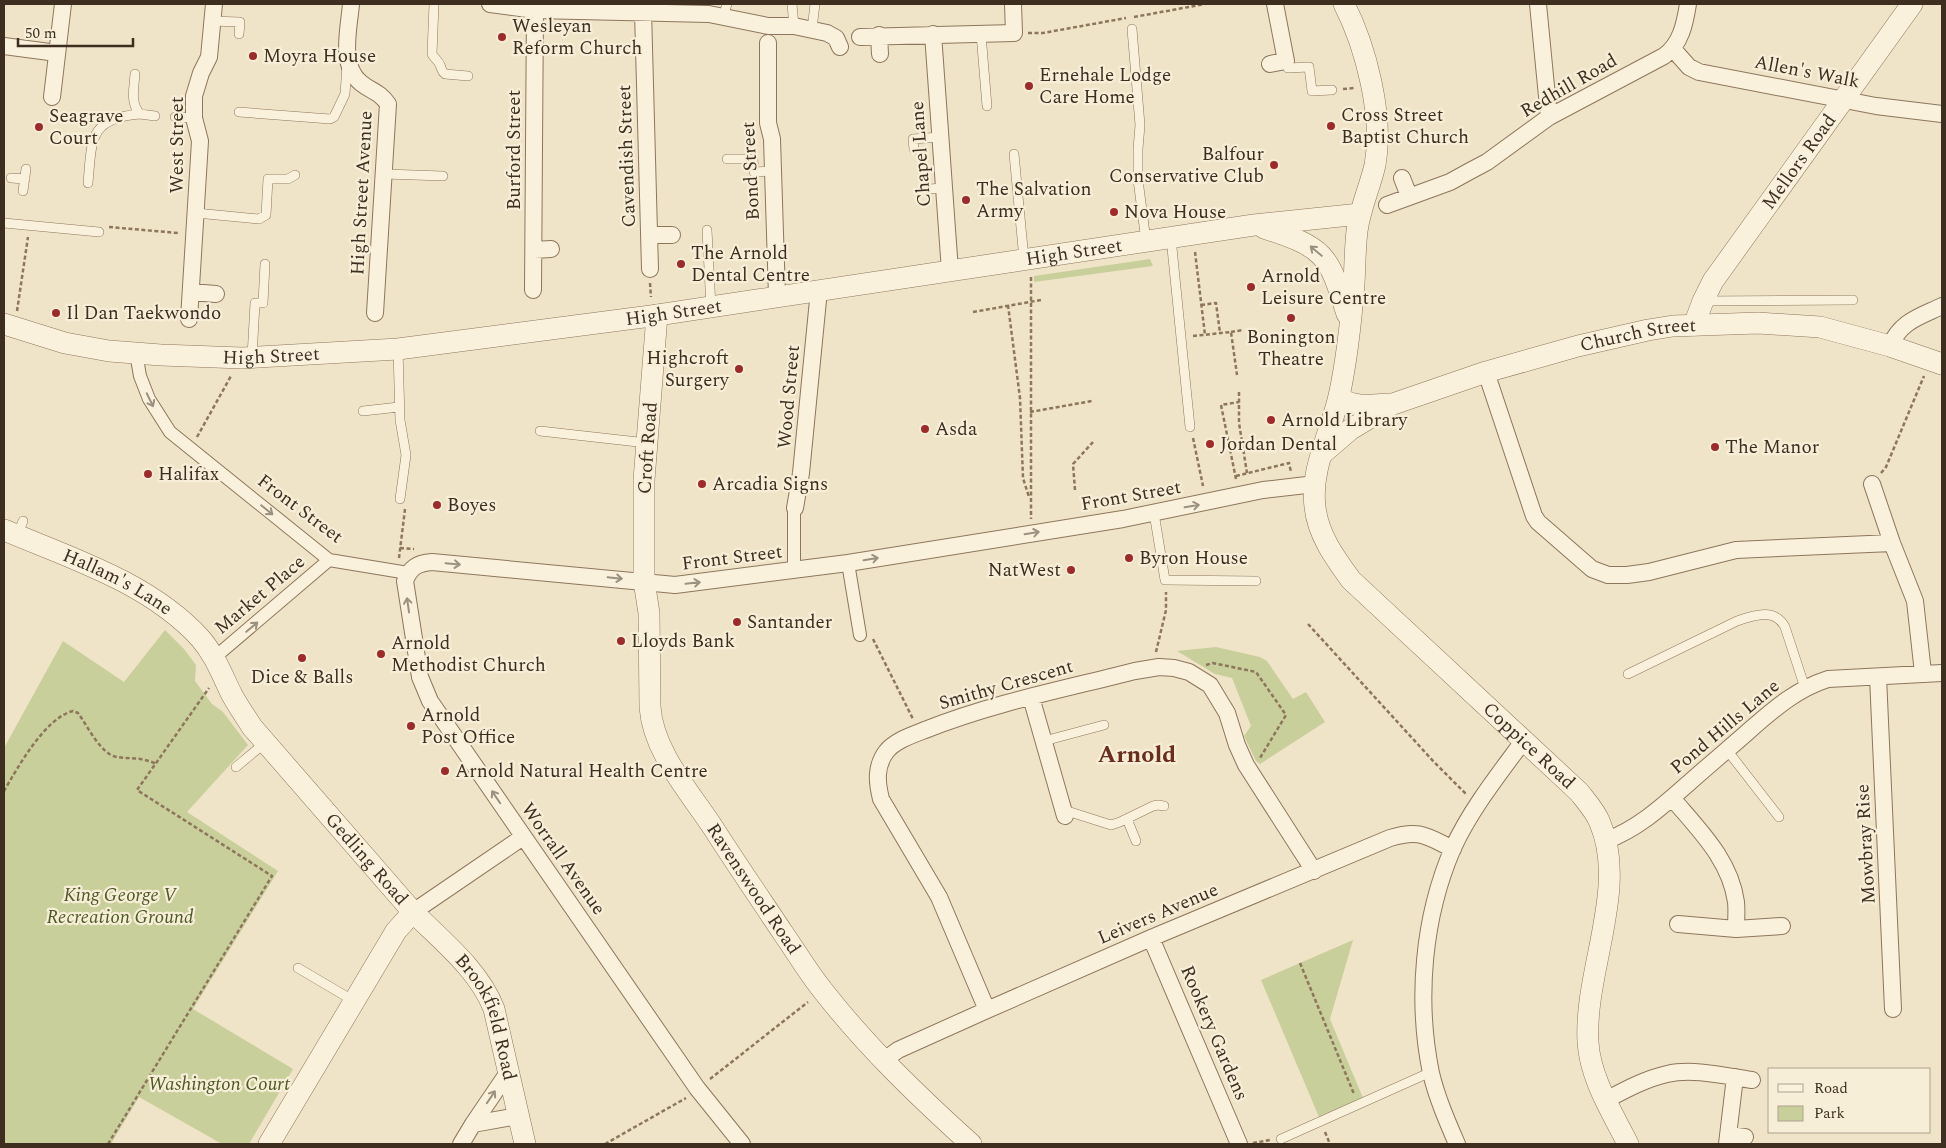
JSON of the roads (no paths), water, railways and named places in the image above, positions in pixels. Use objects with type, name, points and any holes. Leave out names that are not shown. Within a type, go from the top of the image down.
[{"type":"street","points":[[52,97],[63,4]]},
{"type":"street","name":"West Street","points":[[189,319],[200,140],[194,118],[194,96],[201,72],[209,57],[214,4]]},
{"type":"street","points":[[347,61],[351,4]]},
{"type":"street","points":[[490,4],[703,14],[725,10],[768,26],[794,26],[831,34],[836,38],[840,47]]},
{"type":"street","points":[[860,37],[879,35],[1014,33],[1014,4]]},
{"type":"street","points":[[1275,4],[1278,62]]},
{"type":"street","name":"Coppice Road","points":[[1344,4],[1352,20],[1370,77],[1377,122],[1375,164],[1357,230],[1350,326],[1340,391],[1317,472],[1314,506],[1323,537],[1332,554],[1351,580],[1579,792],[1600,823],[1610,864],[1609,889],[1588,1011],[1588,1044],[1592,1066],[1606,1100],[1628,1144]]},
{"type":"street","points":[[1538,4],[1549,116]]},
{"type":"street","points":[[1674,50],[1679,40],[1688,4]]},
{"type":"street","name":"Mellors Road","points":[[1694,325],[1713,281],[1912,4]]},
{"type":"street","name":"Burford Street","points":[[533,290],[535,7]]},
{"type":"street","name":"Cavendish Street","points":[[643,12],[650,269]]},
{"type":"street","name":"Chapel Lane","points":[[933,34],[940,137],[936,188],[950,271]]},
{"type":"street","points":[[879,35],[880,54]]},
{"type":"street","points":[[4,46],[57,53]]},
{"type":"street","name":"Redhill Road","points":[[1387,205],[1450,182],[1487,162],[1549,116],[1674,50]]},
{"type":"street","name":"Allen's Walk","points":[[1674,50],[1689,67],[1698,72],[1876,106],[1942,114]]},
{"type":"street","name":"Bond Street","points":[[773,52],[768,123],[772,139],[778,296]]},
{"type":"street","name":"High Street Avenue","points":[[347,61],[352,73],[361,83],[382,95],[388,104],[375,313]]},
{"type":"street","points":[[1402,178],[1409,196]]},
{"type":"street","name":"High Street","points":[[9,326],[65,343],[136,353],[247,357],[398,349],[654,316],[1254,225],[1360,214]]},
{"type":"street","name":"High Street","points":[[1254,225],[1299,240],[1316,250],[1326,260],[1337,281],[1350,326]]},
{"type":"street","points":[[649,235],[672,235]]},
{"type":"street","points":[[534,250],[551,250]]},
{"type":"street","name":"Wood Street","points":[[795,508],[801,473],[819,290]]},
{"type":"street","points":[[192,292],[216,294]]},
{"type":"street","points":[[1890,346],[1904,324],[1942,306]]},
{"type":"street","name":"Croft Road","points":[[644,581],[644,480],[654,316]]},
{"type":"street","name":"Church Street","points":[[1323,453],[1351,429],[1393,404],[1486,372],[1586,344],[1648,330],[1694,325],[1784,323],[1820,327],[1890,346],[1937,362]]},
{"type":"street","name":"Front Street","points":[[136,353],[140,376],[154,408],[170,432],[329,560],[408,573],[414,566],[432,562],[675,585],[848,563],[1154,513],[1290,486],[1316,484]]},
{"type":"street","points":[[1486,372],[1534,516],[1538,522],[1592,569],[1608,575],[1627,575],[1649,572],[1736,550],[1892,542]]},
{"type":"street","name":"Church Street","points":[[1340,391],[1348,404],[1393,404]]},
{"type":"street","points":[[1872,484],[1915,601],[1923,674]]},
{"type":"street","points":[[794,570],[795,508]]},
{"type":"street","name":"Hallam's Lane","points":[[14,529],[132,587],[164,607],[200,638],[218,664]]},
{"type":"street","name":"Market Place","points":[[218,664],[329,560]]},
{"type":"street","points":[[848,563],[860,635]]},
{"type":"street","name":"Worrall Avenue","points":[[408,573],[405,582],[407,599],[423,686],[430,701],[697,1088],[742,1144]]},
{"type":"street","name":"Ravenswood Road","points":[[644,581],[649,613],[651,722],[655,736],[664,754],[822,990],[883,1061],[912,1091],[971,1144]]},
{"type":"street","name":"Gedling Road","points":[[218,664],[240,708],[252,727],[413,912],[396,931],[269,1144]]},
{"type":"street","name":"Smithy Crescent","points":[[988,1010],[939,897],[878,789],[877,771],[886,751],[902,740],[920,732],[976,711],[1159,666],[1185,671],[1201,679],[1215,692],[1227,713],[1241,756],[1314,871]]},
{"type":"street","name":"Pond Hills Lane","points":[[1605,841],[1639,824],[1672,798],[1780,704],[1805,688],[1828,679],[1942,673]]},
{"type":"street","name":"Mowbray Rise","points":[[1878,676],[1894,1009]]},
{"type":"street","points":[[1031,697],[1064,813]]},
{"type":"street","points":[[1457,1144],[1443,1112],[1431,1072],[1423,1012],[1424,975],[1429,935],[1439,889],[1453,849],[1478,806],[1524,740]]},
{"type":"street","points":[[1672,798],[1720,855],[1729,876],[1736,902],[1736,929]]},
{"type":"street","name":"Leivers Avenue","points":[[883,1061],[898,1050],[1151,938],[1402,835],[1421,834],[1453,849]]},
{"type":"street","points":[[413,912],[523,837]]},
{"type":"street","name":"Brookfield Road","points":[[413,912],[483,985],[494,1009],[524,1144]]},
{"type":"street","points":[[1678,924],[1736,929],[1782,926]]},
{"type":"street","name":"Rookery Gardens","points":[[1151,938],[1246,1144]]},
{"type":"street","points":[[461,1144],[472,1124],[509,1071]]},
{"type":"street","points":[[1606,1100],[1644,1081],[1668,1074],[1690,1072],[1752,1080]]},
{"type":"street","points":[[1733,1139],[1735,1077]]},
{"type":"street","points":[[472,1124],[518,1116]]},
{"type":"lane","points":[[434,4],[432,54],[445,74],[468,76]]},
{"type":"lane","points":[[792,4],[794,26]]},
{"type":"lane","points":[[812,29],[815,4]]},
{"type":"lane","points":[[212,20],[240,22],[240,34]]},
{"type":"lane","points":[[1132,29],[1140,126],[1138,180],[1146,241]]},
{"type":"lane","points":[[981,34],[987,106]]},
{"type":"lane","points":[[239,112],[330,119],[334,117],[345,94],[347,61]]},
{"type":"lane","points":[[1278,62],[1288,68],[1309,67],[1312,91],[1332,90]]},
{"type":"lane","points":[[135,74],[134,101],[135,108],[140,114]]},
{"type":"lane","points":[[88,183],[92,140],[102,126],[124,116],[140,114],[155,116]]},
{"type":"lane","points":[[175,117],[194,118]]},
{"type":"lane","points":[[914,149],[913,139],[940,137]]},
{"type":"lane","points":[[1014,154],[1027,258]]},
{"type":"lane","points":[[727,159],[754,159],[754,172],[773,172]]},
{"type":"lane","points":[[23,191],[26,168]]},
{"type":"lane","points":[[385,174],[443,176]]},
{"type":"lane","points":[[196,213],[260,219],[266,215],[268,179],[291,179],[295,175]]},
{"type":"lane","points":[[12,178],[25,179]]},
{"type":"lane","points":[[4,223],[98,232]]},
{"type":"lane","points":[[707,230],[711,307]]},
{"type":"lane","points":[[1182,236],[1181,338],[1190,427]]},
{"type":"lane","points":[[247,357],[255,303],[263,303],[265,264]]},
{"type":"lane","name":"Church Street","points":[[1703,301],[1853,300]]},
{"type":"lane","points":[[398,349],[399,407],[406,454],[400,499]]},
{"type":"lane","points":[[363,412],[399,407]]},
{"type":"lane","points":[[540,431],[647,443]]},
{"type":"lane","points":[[1154,513],[1165,580],[1256,581]]},
{"type":"lane","points":[[1628,674],[1737,621],[1748,617],[1770,614],[1782,620],[1786,627],[1805,688]]},
{"type":"lane","points":[[1044,741],[1104,726]]},
{"type":"lane","points":[[236,767],[266,742]]},
{"type":"lane","points":[[1727,750],[1779,817]]},
{"type":"lane","points":[[1064,813],[1111,824],[1127,819],[1158,804],[1164,806]]},
{"type":"lane","points":[[1127,819],[1136,841]]},
{"type":"lane","points":[[298,968],[354,1001]]},
{"type":"lane","points":[[1280,1139],[1431,1072]]},
{"type":"place","name":"Wesleyan Reform Church","points":[[502,37]]},
{"type":"place","name":"Moyra House","points":[[253,56]]},
{"type":"place","name":"Ernehale Lodge Care Home","points":[[1029,86]]},
{"type":"place","name":"Cross Street Baptist Church","points":[[1331,126]]},
{"type":"place","name":"Seagrave Court","points":[[39,127]]},
{"type":"place","name":"Balfour Conservative Club","points":[[1274,165]]},
{"type":"place","name":"The Salvation Army","points":[[966,200]]},
{"type":"place","name":"Nova House","points":[[1114,212]]},
{"type":"place","name":"The Arnold Dental Centre","points":[[681,264]]},
{"type":"place","name":"Arnold Leisure Centre","points":[[1251,287]]},
{"type":"place","name":"Il Dan Taekwondo","points":[[56,313]]},
{"type":"place","name":"Bonington Theatre","points":[[1291,318]]},
{"type":"place","name":"Highcroft Surgery","points":[[739,369]]},
{"type":"place","name":"Arnold Library","points":[[1271,420]]},
{"type":"place","name":"Asda","points":[[925,429]]},
{"type":"place","name":"Jordan Dental","points":[[1210,444]]},
{"type":"place","name":"The Manor","points":[[1715,447]]},
{"type":"place","name":"Halifax","points":[[148,474]]},
{"type":"place","name":"Arcadia Signs","points":[[702,484]]},
{"type":"place","name":"Boyes","points":[[437,505]]},
{"type":"place","name":"Byron House","points":[[1129,558]]},
{"type":"place","name":"NatWest","points":[[1071,570]]},
{"type":"place","name":"Santander","points":[[737,622]]},
{"type":"place","name":"Lloyds Bank","points":[[621,641]]},
{"type":"place","name":"Arnold Methodist Church","points":[[381,654]]},
{"type":"place","name":"Dice & Balls","points":[[302,658]]},
{"type":"place","name":"Arnold Post Office","points":[[411,726]]},
{"type":"place","name":"Arnold Natural Health Centre","points":[[445,771]]},
{"type":"district","name":"Arnold","points":[[1137,755]]},
{"type":"park label","name":"King George V Recreation Ground","points":[[120,906]]},
{"type":"park label","name":"Washington Court","points":[[219,1084]]}]
